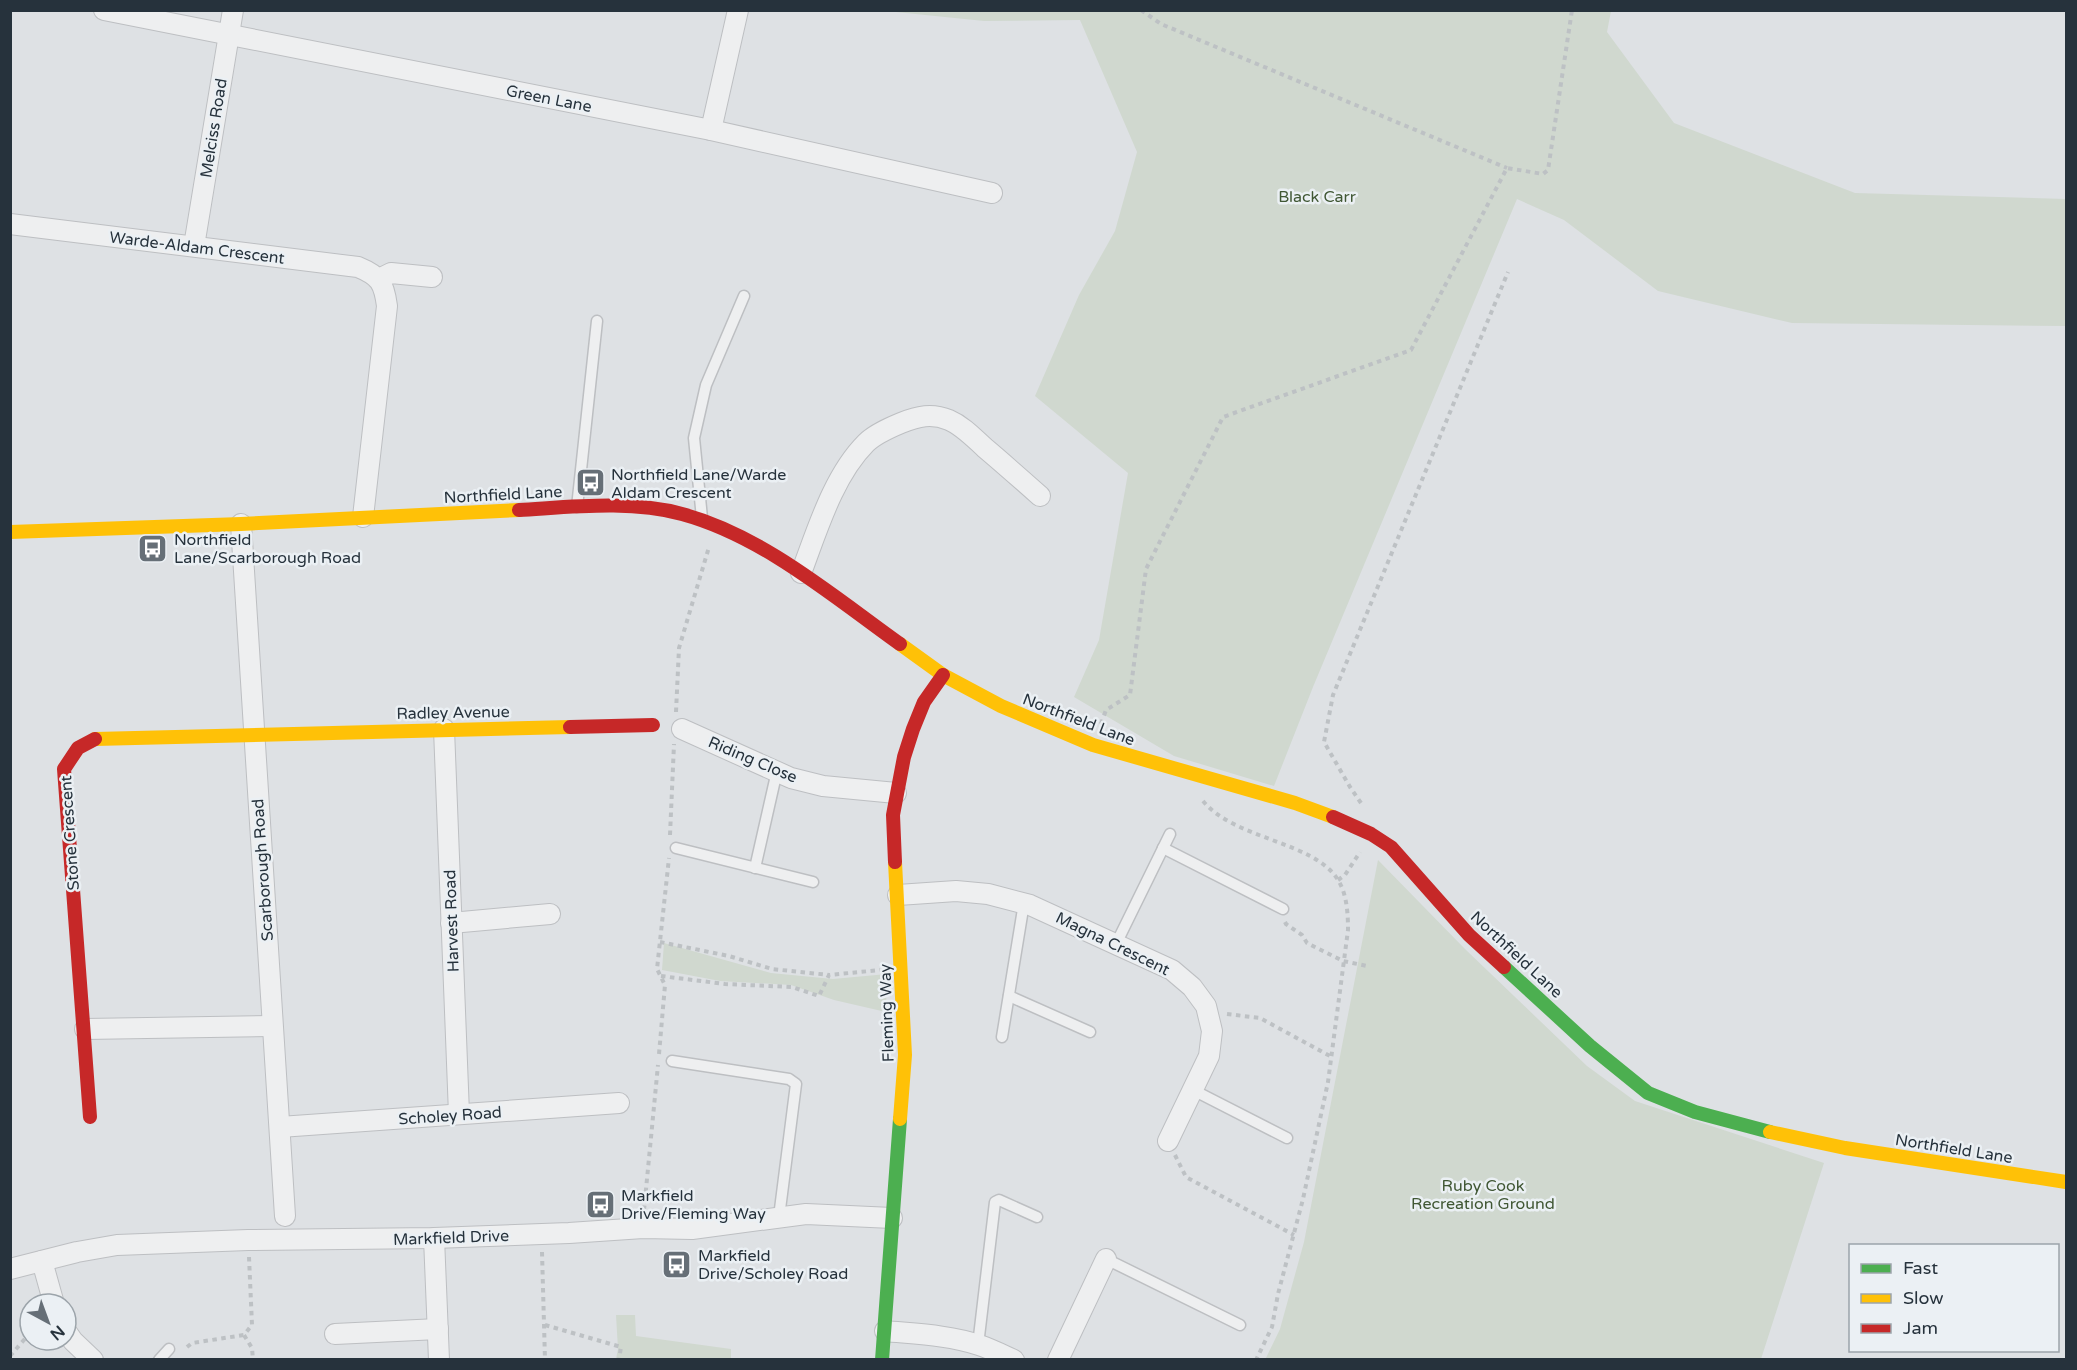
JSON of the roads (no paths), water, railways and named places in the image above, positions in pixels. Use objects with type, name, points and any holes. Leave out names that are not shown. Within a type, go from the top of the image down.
[{"type":"street","name":"Green Lane","points":[[104,10],[711,130],[992,193]]},
{"type":"street","name":"Melciss Road","points":[[194,246],[233,10]]},
{"type":"street","points":[[711,130],[738,10]]},
{"type":"street","name":"Warde-Aldam Crescent","points":[[10,224],[358,267],[379,279]]},
{"type":"street","points":[[363,517],[387,306],[385,290],[379,279],[391,273],[432,277]]},
{"type":"street","points":[[801,573],[821,518],[855,457],[867,442],[887,429],[915,417],[934,415],[952,421],[1040,496]]},
{"type":"street","name":"Northfield Lane","points":[[10,532],[241,524],[577,507],[632,507],[682,514],[752,543],[801,573],[943,675],[1001,706],[1093,745],[1295,803],[1371,834],[1391,847],[1469,935],[1590,1046],[1648,1093],[1695,1112],[1785,1136],[1845,1148],[2067,1182]]},
{"type":"street","name":"Scarborough Road","points":[[241,524],[285,1216]]},
{"type":"street","name":"Fleming Way","points":[[882,1359],[905,1075],[902,969],[893,815],[896,793],[913,730],[924,702],[943,675]]},
{"type":"street","name":"Radley Avenue","points":[[254,734],[653,725]]},
{"type":"street","name":"Harvest Road","points":[[444,729],[459,1114]]},
{"type":"street","name":"Riding Close","points":[[677,729],[791,777],[823,786],[896,793]]},
{"type":"street","name":"Stone Crescent","points":[[90,1117],[64,769],[73,751],[88,740],[254,734]]},
{"type":"street","name":"Magna Crescent","points":[[898,895],[956,891],[988,894],[1024,903],[1058,916],[1172,970],[1192,987],[1206,1006],[1212,1031],[1209,1056],[1168,1141]]},
{"type":"street","points":[[451,923],[550,914]]},
{"type":"street","points":[[85,1029],[272,1026]]},
{"type":"street","name":"Scholey Road","points":[[280,1127],[619,1103]]},
{"type":"street","name":"Markfield Drive","points":[[10,1269],[117,1245],[248,1240],[434,1238],[643,1228],[692,1229],[807,1214],[892,1218]]},
{"type":"street","points":[[434,1238],[439,1359]]},
{"type":"street","points":[[1058,1359],[1107,1259]]},
{"type":"street","points":[[42,1261],[51,1292]]},
{"type":"street","points":[[335,1334],[438,1329]]},
{"type":"street","points":[[885,1331],[922,1334],[978,1345],[1014,1359]]},
{"type":"street","points":[[78,1346],[93,1359]]},
{"type":"lane","points":[[709,524],[694,438],[706,385],[744,297]]},
{"type":"lane","points":[[577,507],[597,321]]},
{"type":"lane","points":[[755,868],[777,771]]},
{"type":"lane","points":[[1116,944],[1170,834]]},
{"type":"lane","points":[[1163,848],[1283,909]]},
{"type":"lane","points":[[672,849],[813,882]]},
{"type":"lane","points":[[1002,1037],[1024,903]]},
{"type":"lane","points":[[1009,996],[1090,1032]]},
{"type":"lane","points":[[672,1060],[789,1079],[796,1084],[780,1217]]},
{"type":"lane","points":[[1193,1090],[1287,1138]]},
{"type":"lane","points":[[978,1345],[995,1202],[999,1200],[1036,1217]]},
{"type":"lane","points":[[1107,1259],[1240,1324]]},
{"type":"lane","points":[[159,1359],[169,1349]]},
{"type":"place","name":"Northfield Lane/Warde Aldam Crescent","points":[[590,483]]},
{"type":"place","name":"Northfield Lane/Scarborough Road","points":[[153,548]]},
{"type":"place","name":"Markfield Drive/Fleming Way","points":[[600,1204]]},
{"type":"place","name":"Markfield Drive/Scholey Road","points":[[677,1264]]},
{"type":"park label","name":"Black Carr","points":[[1317,196]]},
{"type":"park label","name":"Ruby Cook Recreation Ground","points":[[1483,1194]]}]
